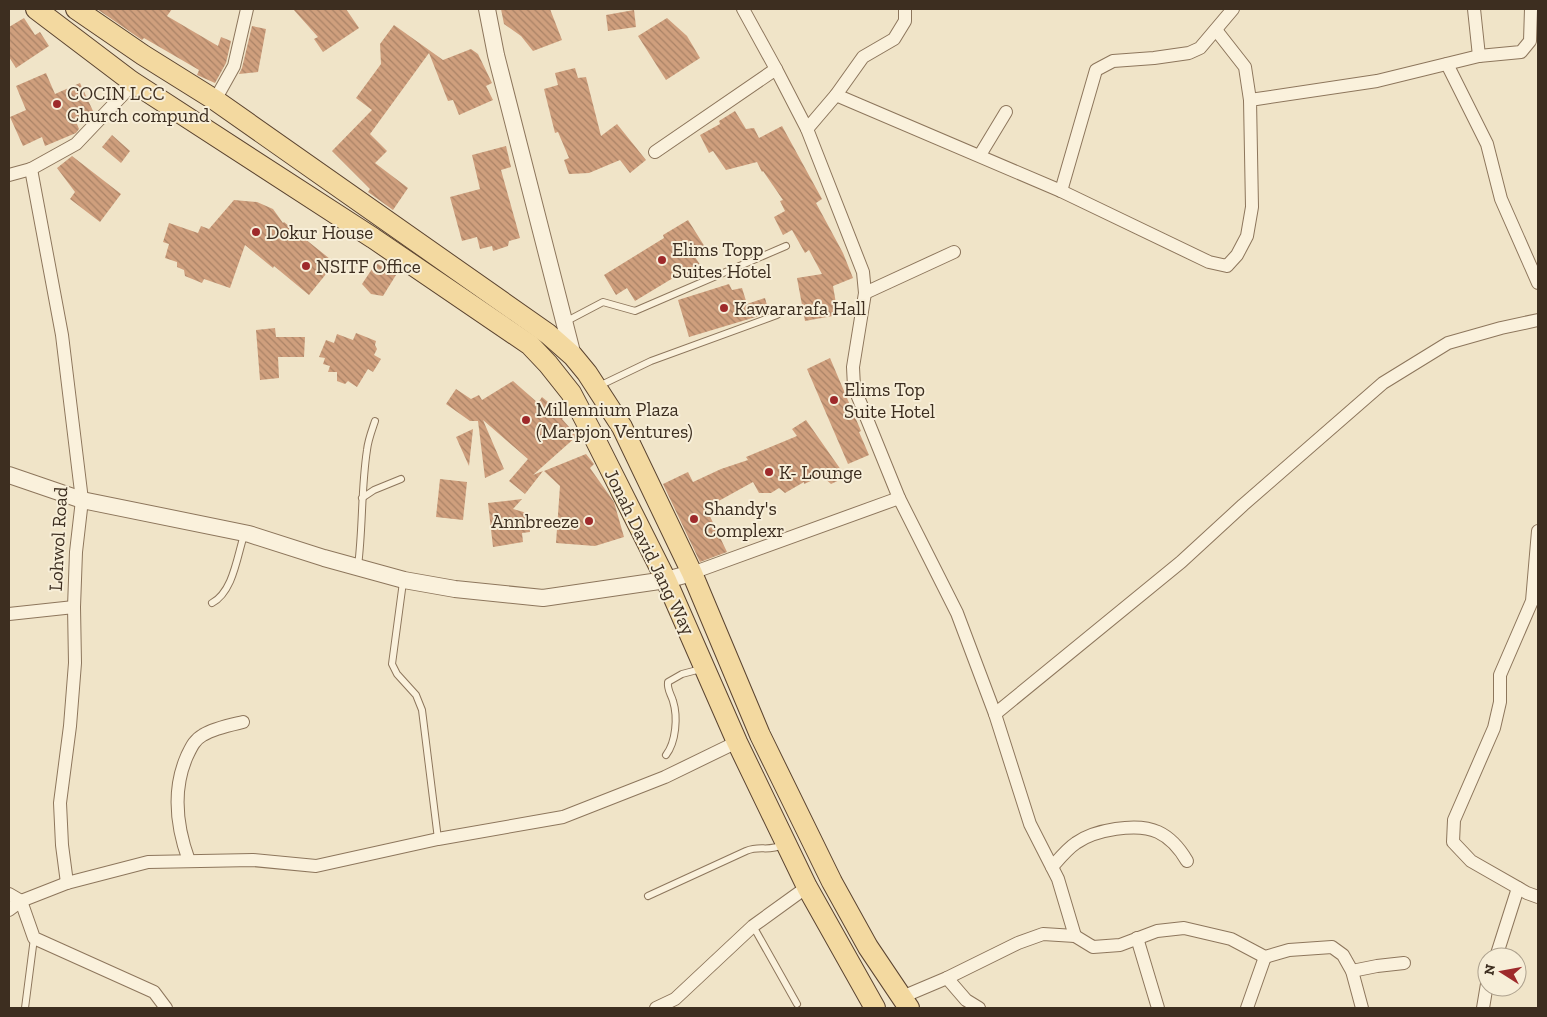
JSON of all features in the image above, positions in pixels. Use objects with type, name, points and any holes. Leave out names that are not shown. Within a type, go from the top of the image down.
[{"type":"main road","name":"Jonah David Jang Way","points":[[36,9],[134,83],[373,238],[530,345],[548,364],[571,393],[666,580],[738,742],[807,887],[875,1008]]},
{"type":"main road","points":[[76,9],[143,55],[215,100],[548,334],[573,356],[587,373],[622,427],[692,573],[760,735],[832,882],[868,947],[905,1003]]},
{"type":"street","points":[[215,100],[234,66],[246,9]]},
{"type":"street","points":[[487,9],[496,54],[573,356]]},
{"type":"street","points":[[743,9],[807,128],[863,272],[865,292],[853,367],[854,387],[899,498],[957,613],[994,714],[1030,824],[1058,879],[1075,936]]},
{"type":"street","points":[[807,128],[836,95],[864,57],[894,39],[905,21],[905,9]]},
{"type":"street","points":[[1061,191],[1096,70],[1113,61],[1189,53],[1200,48],[1233,9]]},
{"type":"street","points":[[1474,9],[1479,56]]},
{"type":"street","points":[[1250,100],[1377,81],[1479,56],[1521,52],[1530,41],[1531,9]]},
{"type":"street","points":[[836,95],[1061,191],[1209,262],[1227,266],[1237,255],[1247,236],[1252,207],[1250,100],[1245,67],[1216,30]]},
{"type":"street","points":[[1447,64],[1487,144],[1501,199],[1538,283]]},
{"type":"street","points":[[655,152],[776,69]]},
{"type":"street","points":[[9,175],[31,169],[76,144],[134,83]]},
{"type":"street","points":[[980,155],[1006,112]]},
{"type":"street","name":"Lohwol Road","points":[[31,169],[62,335],[82,500],[76,552],[74,607],[75,663],[70,726],[60,803],[66,883]]},
{"type":"street","points":[[865,292],[954,252]]},
{"type":"street","points":[[994,714],[1181,562],[1243,505],[1383,383],[1448,343],[1500,328],[1538,320]]},
{"type":"street","points":[[9,475],[82,500],[244,534],[404,580],[473,592],[543,598],[666,580],[692,573],[899,498]]},
{"type":"street","points":[[1538,531],[1535,602],[1500,675],[1500,702],[1494,728],[1454,820],[1453,842],[1471,861],[1518,888],[1538,897]]},
{"type":"street","points":[[9,614],[74,607]]},
{"type":"street","points":[[189,861],[182,843],[177,792],[184,764],[193,744],[203,735],[243,722]]},
{"type":"street","points":[[9,910],[22,901],[66,883],[148,862],[253,860],[316,866],[438,839],[563,817],[665,777],[738,742]]},
{"type":"street","points":[[1052,867],[1076,842],[1113,830],[1141,827],[1157,831],[1169,839],[1179,848],[1187,860]]},
{"type":"street","points":[[656,1008],[673,1003],[753,926],[807,887]]},
{"type":"street","points":[[1499,947],[1518,888]]},
{"type":"street","points":[[9,894],[22,901],[34,938],[154,992],[166,1008]]},
{"type":"street","points":[[905,1003],[947,978],[1018,943],[1043,934],[1075,936],[1094,947],[1120,945],[1157,931],[1184,928],[1231,939],[1265,956],[1289,950],[1332,947],[1343,955],[1352,972],[1362,1008]]},
{"type":"street","points":[[1137,938],[1158,1008]]},
{"type":"street","points":[[1247,1008],[1265,956]]},
{"type":"street","points":[[1352,972],[1404,962]]},
{"type":"street","points":[[947,978],[966,1000],[979,1008]]},
{"type":"lane","points":[[563,322],[603,302],[635,312],[786,246]]},
{"type":"lane","points":[[596,387],[651,361],[777,315]]},
{"type":"lane","points":[[358,567],[362,536],[362,498],[367,448],[375,420]]},
{"type":"lane","points":[[362,498],[386,484],[401,479]]},
{"type":"lane","points":[[212,603],[220,598],[230,579],[244,534]]},
{"type":"lane","points":[[404,580],[392,664],[397,674],[416,695],[422,710],[438,839]]},
{"type":"lane","points":[[666,755],[670,749],[675,726],[673,702],[668,689],[668,682],[682,674],[705,668]]},
{"type":"lane","points":[[648,896],[746,850],[774,848],[786,843]]},
{"type":"lane","points":[[753,926],[797,1004]]},
{"type":"lane","points":[[25,1008],[34,938]]},
{"type":"building","points":[[97,9],[172,9],[167,16],[218,46],[221,37],[231,41],[226,63],[215,83],[197,75],[199,70],[144,38],[142,40]]},
{"type":"building","points":[[293,9],[346,9],[359,28],[323,52],[314,39],[318,37]]},
{"type":"building","points":[[501,9],[550,9],[562,40],[533,51],[521,36],[504,24]]},
{"type":"building","points":[[634,10],[636,27],[608,31],[606,15]]},
{"type":"building","points":[[24,18],[35,35],[40,32],[49,46],[16,68],[9,57],[9,27]]},
{"type":"building","points":[[667,18],[687,36],[700,58],[666,80],[638,36]]},
{"type":"building","points":[[394,25],[443,60],[471,49],[478,54],[492,83],[486,86],[493,100],[459,115],[453,100],[448,101],[429,53],[370,134],[387,151],[375,163],[408,188],[393,210],[368,192],[370,189],[332,151],[372,110],[356,98],[381,64],[380,44]]},
{"type":"building","points":[[252,26],[266,29],[258,72],[239,74],[242,68]]},
{"type":"building","points":[[575,68],[578,78],[586,77],[601,136],[617,124],[646,160],[630,173],[620,160],[589,173],[569,174],[564,160],[569,158],[558,132],[555,133],[544,89],[558,85],[555,73]]},
{"type":"building","points":[[46,73],[55,94],[80,83],[93,111],[75,119],[79,129],[76,133],[45,146],[42,137],[23,146],[10,117],[26,110],[16,86]]},
{"type":"building","points":[[735,111],[746,129],[754,128],[759,138],[782,126],[822,199],[816,203],[843,253],[853,278],[833,286],[838,315],[805,321],[797,278],[822,274],[809,250],[805,253],[792,230],[783,235],[774,217],[785,211],[780,201],[783,200],[762,172],[757,162],[726,170],[713,151],[709,153],[700,135],[720,124],[719,121]]},
{"type":"building","points":[[112,135],[130,151],[121,163],[102,147]]},
{"type":"building","points":[[506,146],[511,167],[501,170],[520,238],[509,241],[508,246],[493,251],[492,246],[480,249],[477,237],[462,241],[450,197],[480,189],[472,155]]},
{"type":"building","points":[[72,156],[121,194],[100,222],[70,199],[75,192],[57,168]]},
{"type":"building","points":[[234,200],[257,202],[273,209],[283,223],[335,263],[309,295],[245,245],[230,288],[204,279],[202,283],[185,276],[184,270],[177,267],[177,262],[165,258],[169,244],[163,242],[169,223],[198,233],[201,226],[209,229]]},
{"type":"building","name":"Elims Topp Suites Hotel","points":[[688,220],[705,247],[693,254],[701,266],[685,276],[683,272],[635,301],[627,288],[616,295],[604,275],[664,238],[663,235]]},
{"type":"building","points":[[376,263],[396,275],[383,296],[371,294],[362,284]]},
{"type":"building","name":"Kawararafa Hall","points":[[729,284],[732,290],[742,288],[747,304],[765,298],[769,313],[689,337],[678,300]]},
{"type":"building","points":[[275,328],[276,337],[305,337],[304,357],[278,357],[279,378],[260,380],[256,330]]},
{"type":"building","points":[[356,333],[376,341],[377,349],[374,355],[381,359],[373,372],[368,369],[357,387],[348,381],[345,384],[337,381],[337,372],[328,372],[330,366],[323,364],[325,358],[319,357],[326,340],[334,343],[337,334],[353,340]]},
{"type":"building","name":"Elims Top Suite Hotel","points":[[830,358],[861,431],[859,432],[869,455],[848,464],[807,369]]},
{"type":"building","points":[[513,381],[538,403],[542,397],[565,416],[562,419],[577,436],[533,475],[543,471],[525,494],[509,481],[528,459],[483,420],[504,469],[485,478],[478,421],[470,421],[446,404],[456,389],[471,399],[479,395],[482,400]]},
{"type":"building","points":[[806,420],[846,477],[831,484],[822,476],[804,484],[804,482],[785,493],[779,488],[771,493],[759,493],[753,482],[706,508],[727,552],[700,562],[663,484],[688,472],[693,482],[721,469],[748,460],[746,457],[797,436],[792,429]]},
{"type":"building","points":[[473,429],[469,466],[456,437]]},
{"type":"building","points":[[586,454],[594,464],[590,468],[614,502],[624,537],[595,546],[556,543],[560,486],[544,471]]},
{"type":"building","points":[[440,479],[467,482],[463,520],[436,517]]},
{"type":"building","points":[[522,499],[513,509],[527,513],[530,532],[522,533],[523,542],[493,547],[488,503]]},
{"type":"place","name":"COCIN LCC Church compund","points":[[57,104]]},
{"type":"place","name":"Dokur House","points":[[256,232]]},
{"type":"place","name":"Elims Topp Suites Hotel","points":[[662,260]]},
{"type":"place","name":"NSITF Office","points":[[306,266]]},
{"type":"place","name":"Kawararafa Hall","points":[[724,308]]},
{"type":"place","name":"Elims Top Suite Hotel","points":[[834,400]]},
{"type":"place","name":"Millennium Plaza (Marpjon Ventures)","points":[[526,420]]},
{"type":"place","name":"K- Lounge","points":[[769,472]]},
{"type":"place","name":"Shandy's Complexr","points":[[694,519]]},
{"type":"place","name":"Annbreeze","points":[[589,521]]}]
